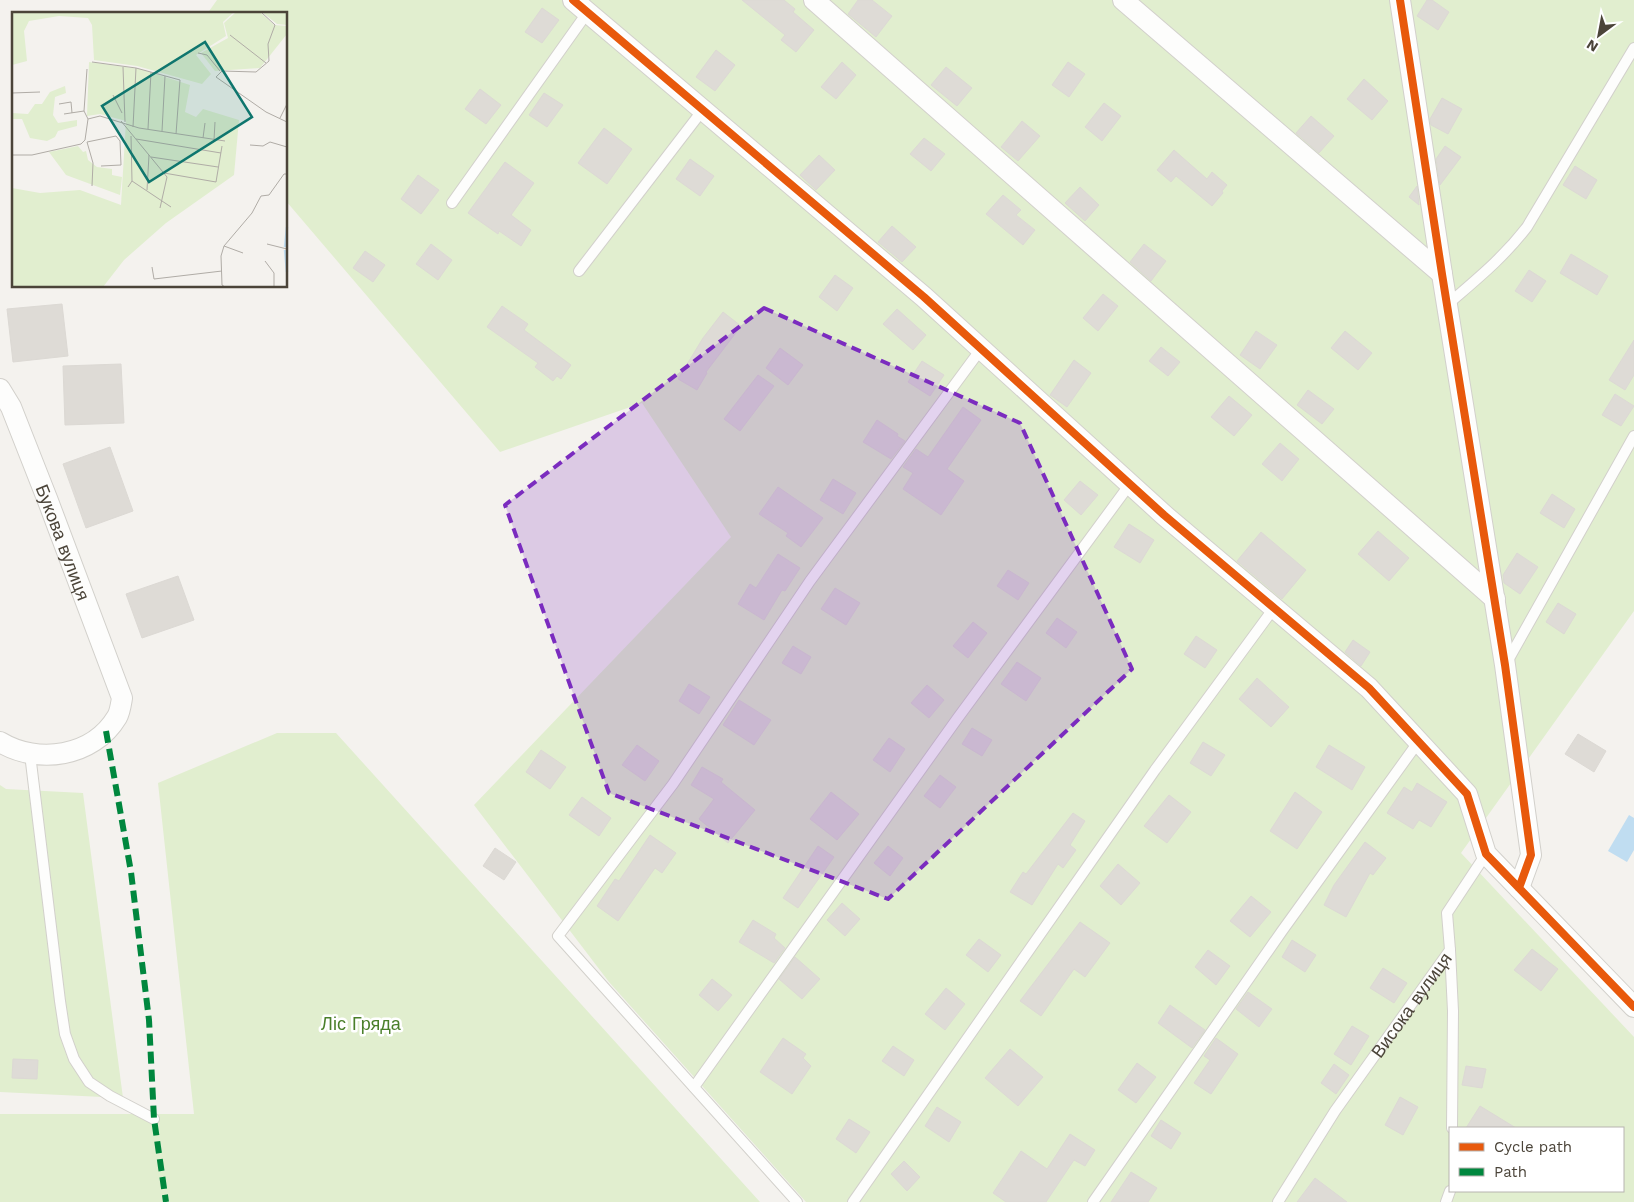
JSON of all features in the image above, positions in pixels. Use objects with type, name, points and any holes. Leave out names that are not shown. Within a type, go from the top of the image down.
[{"type":"street","points":[[814,0],[1495,599]]},
{"type":"street","points":[[1123,0],[1442,274]]},
{"type":"street","points":[[1400,0],[1495,599],[1531,855],[1519,888]]},
{"type":"street","points":[[580,6],[924,298],[1130,484],[1369,688],[1467,794],[1486,854],[1634,1007]]},
{"type":"street","name":"Букова вулиця","points":[[0,390],[11,407],[38,475],[122,698],[118,716],[96,740],[82,749],[57,755],[30,754]]},
{"type":"street","points":[[0,742],[11,749],[30,754]]},
{"type":"lane","points":[[452,203],[580,6]]},
{"type":"lane","points":[[1448,304],[1514,245],[1527,227],[1634,48]]},
{"type":"lane","points":[[579,271],[702,111]]},
{"type":"lane","points":[[797,1202],[558,936],[673,784],[810,581],[981,349]]},
{"type":"lane","points":[[1505,665],[1634,436]]},
{"type":"lane","points":[[694,1087],[957,719],[1130,484]]},
{"type":"lane","points":[[853,1202],[1155,770],[1274,608]]},
{"type":"lane","points":[[1093,1202],[1282,931],[1419,742]]},
{"type":"lane","points":[[30,754],[60,1001],[68,1042],[74,1060],[89,1082],[110,1096],[154,1119]]},
{"type":"lane","name":"Висока вулиця","points":[[1278,1202],[1335,1111],[1450,950],[1447,913],[1486,854]]},
{"type":"lane","points":[[1450,950],[1453,1011],[1452,1127]]},
{"type":"highlighted area","points":[[764,308],[1020,423],[1132,669],[888,899],[609,793],[505,505]]},
{"type":"green space","points":[[217,0],[1634,0],[1634,611],[1461,853],[1634,1037],[1634,1202],[806,1202],[609,982],[474,805],[731,537],[642,403],[500,452],[288,203],[288,12],[208,12]]},
{"type":"green space","name":"Ліс Гряда","points":[[277,733],[336,733],[760,1202],[0,1202],[0,1114],[194,1114],[158,783]]},
{"type":"green space","points":[[0,785],[6,789],[83,793],[123,1098],[0,1092]]},
{"type":"water","points":[[1629,815],[1634,818],[1634,850],[1627,862],[1608,851]]},
{"type":"building","points":[[742,0],[784,0],[795,9],[793,12],[814,30],[796,52],[781,40],[785,35]]},
{"type":"building","points":[[858,0],[872,0],[892,16],[876,37],[848,14]]},
{"type":"building","points":[[1427,0],[1432,0],[1449,12],[1438,30],[1417,16]]},
{"type":"building","points":[[542,8],[559,20],[542,43],[525,32]]},
{"type":"building","points":[[716,50],[735,65],[715,91],[696,77]]},
{"type":"building","points":[[842,62],[856,75],[836,99],[821,87]]},
{"type":"building","points":[[1068,62],[1085,74],[1069,97],[1052,85]]},
{"type":"building","points":[[946,67],[972,88],[957,106],[931,85]]},
{"type":"building","points":[[1364,79],[1388,101],[1372,120],[1347,99]]},
{"type":"building","points":[[480,89],[501,105],[486,124],[465,109]]},
{"type":"building","points":[[544,93],[563,105],[547,127],[529,115]]},
{"type":"building","points":[[1442,98],[1462,109],[1448,134],[1431,125],[1430,119]]},
{"type":"building","points":[[1104,103],[1121,116],[1102,141],[1085,127]]},
{"type":"building","points":[[1311,116],[1334,136],[1319,153],[1296,133]]},
{"type":"building","points":[[1022,121],[1040,136],[1018,161],[1001,147]]},
{"type":"building","points":[[604,128],[632,149],[607,184],[578,163]]},
{"type":"building","points":[[924,138],[945,154],[931,171],[910,154]]},
{"type":"building","points":[[1445,146],[1461,157],[1440,185],[1436,159]]},
{"type":"building","points":[[1174,150],[1207,179],[1212,172],[1227,185],[1212,206],[1176,176],[1171,182],[1157,170]]},
{"type":"building","points":[[819,155],[835,170],[816,190],[800,175]]},
{"type":"building","points":[[690,159],[714,176],[700,196],[676,179]]},
{"type":"building","points":[[505,162],[534,183],[511,215],[531,230],[521,246],[499,231],[498,234],[468,213]]},
{"type":"building","points":[[1575,166],[1597,180],[1586,199],[1563,185]]},
{"type":"building","points":[[418,175],[439,190],[421,214],[401,199]]},
{"type":"building","points":[[1417,186],[1419,205],[1409,197]]},
{"type":"building","points":[[1080,187],[1099,205],[1085,221],[1065,203]]},
{"type":"building","points":[[1003,195],[1021,210],[1016,215],[1035,230],[1023,245],[986,214]]},
{"type":"building","points":[[892,226],[916,247],[902,262],[878,242]]},
{"type":"building","points":[[431,244],[452,260],[438,280],[416,264]]},
{"type":"building","points":[[1144,244],[1166,261],[1151,281],[1130,262]]},
{"type":"building","points":[[365,251],[385,265],[373,282],[353,268]]},
{"type":"building","points":[[1571,254],[1608,276],[1597,295],[1560,273]]},
{"type":"building","points":[[1529,270],[1546,281],[1532,302],[1515,291]]},
{"type":"building","points":[[835,275],[853,288],[837,311],[819,297]]},
{"type":"building","points":[[1103,294],[1118,306],[1098,331],[1083,318]]},
{"type":"building","points":[[62,304],[68,356],[13,362],[7,309]]},
{"type":"building","points":[[502,306],[528,324],[524,330],[571,365],[561,379],[557,376],[553,381],[535,367],[538,363],[487,327]]},
{"type":"building","points":[[897,309],[926,335],[913,350],[883,324]]},
{"type":"building","points":[[723,312],[741,326],[706,372],[697,390],[678,379],[703,338]]},
{"type":"building","points":[[1256,331],[1277,345],[1260,369],[1240,355]]},
{"type":"building","points":[[1345,331],[1372,353],[1358,370],[1331,348]]},
{"type":"building","points":[[1634,340],[1634,375],[1625,390],[1609,380]]},
{"type":"building","points":[[1161,347],[1180,362],[1168,376],[1149,361]]},
{"type":"building","points":[[780,348],[803,365],[788,385],[766,368]]},
{"type":"building","points":[[1074,360],[1091,373],[1067,407],[1050,395]]},
{"type":"building","points":[[922,361],[944,375],[930,396],[908,382]]},
{"type":"building","points":[[121,364],[124,423],[65,425],[63,366]]},
{"type":"building","points":[[758,375],[774,386],[740,431],[724,419]]},
{"type":"building","points":[[1308,390],[1334,409],[1322,424],[1297,405]]},
{"type":"building","points":[[1615,394],[1634,406],[1621,426],[1602,415]]},
{"type":"building","points":[[1229,396],[1252,415],[1234,436],[1211,417]]},
{"type":"building","points":[[963,407],[981,420],[947,469],[964,481],[941,515],[903,489],[913,473],[903,467],[916,449],[928,457]]},
{"type":"building","points":[[877,420],[905,441],[891,459],[863,442]]},
{"type":"building","points":[[1280,443],[1299,459],[1282,481],[1262,464]]},
{"type":"building","points":[[110,447],[133,511],[86,528],[63,464]]},
{"type":"building","points":[[833,479],[856,493],[843,514],[820,500]]},
{"type":"building","points":[[1080,481],[1098,495],[1081,515],[1064,500]]},
{"type":"building","points":[[778,487],[823,518],[801,547],[786,536],[788,533],[759,514]]},
{"type":"building","points":[[1552,494],[1575,509],[1564,528],[1540,513]]},
{"type":"building","points":[[1129,524],[1154,540],[1140,563],[1114,547]]},
{"type":"building","points":[[1378,531],[1409,558],[1389,581],[1358,554]]},
{"type":"building","points":[[1261,532],[1306,570],[1282,599],[1237,561]]},
{"type":"building","points":[[1517,553],[1538,567],[1520,594],[1504,583],[1503,575]]},
{"type":"building","points":[[778,554],[800,568],[785,591],[782,590],[764,620],[738,604],[750,584],[756,588]]},
{"type":"building","points":[[1008,570],[1029,583],[1018,600],[997,586]]},
{"type":"building","points":[[178,576],[194,620],[142,638],[126,594]]},
{"type":"building","points":[[835,588],[860,603],[846,625],[821,609]]},
{"type":"building","points":[[1558,603],[1576,614],[1564,634],[1546,622]]},
{"type":"building","points":[[1057,618],[1077,632],[1066,648],[1046,633]]},
{"type":"building","points":[[973,622],[987,633],[968,658],[953,646]]},
{"type":"building","points":[[1196,636],[1217,650],[1205,668],[1184,654]]},
{"type":"building","points":[[1353,640],[1370,652],[1361,666],[1345,652]]},
{"type":"building","points":[[793,646],[811,657],[801,674],[782,663]]},
{"type":"building","points":[[1017,662],[1041,678],[1026,701],[1001,684]]},
{"type":"building","points":[[1257,678],[1289,707],[1271,727],[1239,699]]},
{"type":"building","points":[[689,684],[710,697],[699,714],[679,701]]},
{"type":"building","points":[[927,685],[944,700],[929,718],[911,703]]},
{"type":"building","points":[[739,700],[771,720],[754,745],[723,725]]},
{"type":"building","points":[[972,728],[992,740],[982,756],[962,744]]},
{"type":"building","points":[[1578,734],[1606,751],[1594,772],[1565,754]]},
{"type":"building","points":[[889,738],[905,749],[890,772],[873,760]]},
{"type":"building","points":[[1203,742],[1225,755],[1211,776],[1190,763]]},
{"type":"building","points":[[637,745],[659,761],[645,781],[622,765]]},
{"type":"building","points":[[1329,745],[1365,767],[1352,790],[1316,767]]},
{"type":"building","points":[[541,750],[566,767],[550,789],[526,772]]},
{"type":"building","points":[[702,767],[723,779],[721,782],[755,810],[728,843],[699,819],[714,799],[691,785]]},
{"type":"building","points":[[940,775],[956,787],[940,808],[924,796]]},
{"type":"building","points":[[1417,783],[1447,802],[1431,827],[1419,820],[1413,829],[1387,813],[1404,787],[1412,792]]},
{"type":"building","points":[[831,792],[859,814],[837,840],[810,819]]},
{"type":"building","points":[[1295,792],[1322,812],[1297,849],[1270,831]]},
{"type":"building","points":[[1169,795],[1191,812],[1167,843],[1144,826]]},
{"type":"building","points":[[582,797],[611,818],[599,836],[569,815]]},
{"type":"building","points":[[1073,813],[1085,821],[1070,845],[1076,850],[1063,868],[1058,864],[1032,905],[1010,892],[1023,872],[1026,874]]},
{"type":"building","points":[[650,835],[676,853],[662,873],[655,868],[618,921],[597,906],[615,879],[619,881]]},
{"type":"building","points":[[1365,842],[1386,858],[1373,875],[1370,873],[1346,917],[1324,905],[1334,885]]},
{"type":"building","points":[[818,846],[834,857],[798,908],[783,898]]},
{"type":"building","points":[[888,846],[903,858],[890,876],[874,863]]},
{"type":"building","points":[[495,848],[516,862],[504,880],[483,866]]},
{"type":"building","points":[[1118,864],[1140,883],[1121,905],[1100,886]]},
{"type":"building","points":[[1251,896],[1271,912],[1250,937],[1230,921]]},
{"type":"building","points":[[842,903],[860,919],[845,936],[827,920]]},
{"type":"building","points":[[753,920],[776,934],[774,938],[785,948],[774,963],[739,942]]},
{"type":"building","points":[[1080,922],[1110,943],[1085,977],[1074,969],[1041,1016],[1020,1001]]},
{"type":"building","points":[[979,939],[1001,955],[988,972],[966,955]]},
{"type":"building","points":[[1292,940],[1316,955],[1305,972],[1282,957]]},
{"type":"building","points":[[1532,949],[1558,969],[1541,991],[1514,970]]},
{"type":"building","points":[[1208,950],[1230,966],[1216,985],[1195,967]]},
{"type":"building","points":[[795,957],[820,979],[802,999],[779,979]]},
{"type":"building","points":[[1383,968],[1407,983],[1394,1003],[1370,988]]},
{"type":"building","points":[[712,979],[732,995],[718,1011],[699,995]]},
{"type":"building","points":[[946,988],[965,1004],[945,1030],[925,1014]]},
{"type":"building","points":[[1248,992],[1272,1009],[1259,1027],[1236,1009]]},
{"type":"building","points":[[1170,1005],[1205,1030],[1192,1048],[1158,1023]]},
{"type":"building","points":[[1352,1026],[1369,1036],[1351,1065],[1334,1054]]},
{"type":"building","points":[[783,1038],[806,1054],[803,1058],[811,1066],[792,1094],[760,1072]]},
{"type":"building","points":[[1216,1038],[1238,1054],[1211,1094],[1194,1083],[1210,1060],[1204,1056]]},
{"type":"building","points":[[893,1046],[914,1060],[904,1076],[882,1061]]},
{"type":"building","points":[[1010,1049],[1043,1077],[1018,1106],[985,1078]]},
{"type":"building","points":[[13,1059],[38,1060],[37,1079],[12,1078]]},
{"type":"building","points":[[1137,1063],[1156,1077],[1136,1103],[1118,1090]]},
{"type":"building","points":[[1334,1064],[1349,1075],[1336,1094],[1321,1083]]},
{"type":"building","points":[[1466,1066],[1486,1069],[1482,1088],[1462,1085]]},
{"type":"building","points":[[1400,1097],[1418,1107],[1403,1135],[1385,1125]]},
{"type":"building","points":[[1480,1106],[1514,1127],[1467,1127]]},
{"type":"building","points":[[937,1107],[961,1122],[949,1142],[925,1126]]},
{"type":"building","points":[[849,1119],[870,1132],[856,1153],[836,1139]]},
{"type":"building","points":[[1161,1120],[1181,1133],[1171,1149],[1151,1136]]},
{"type":"building","points":[[1070,1134],[1095,1150],[1085,1166],[1074,1160],[1046,1202],[1006,1202],[993,1193],[1021,1151],[1047,1169]]},
{"type":"building","points":[[904,1161],[920,1177],[907,1191],[891,1174]]},
{"type":"building","points":[[1131,1172],[1157,1188],[1148,1202],[1111,1202]]},
{"type":"building","points":[[1315,1178],[1347,1202],[1297,1202]]},
{"type":"marked path","points":[[106,731],[131,872],[149,1020],[154,1119],[166,1202]]},
{"type":"cycle path","points":[[573,0],[924,297],[1164,515],[1369,688],[1467,794],[1486,854],[1634,1007]]},
{"type":"cycle path","points":[[1400,0],[1505,665],[1531,855],[1519,888]]}]
